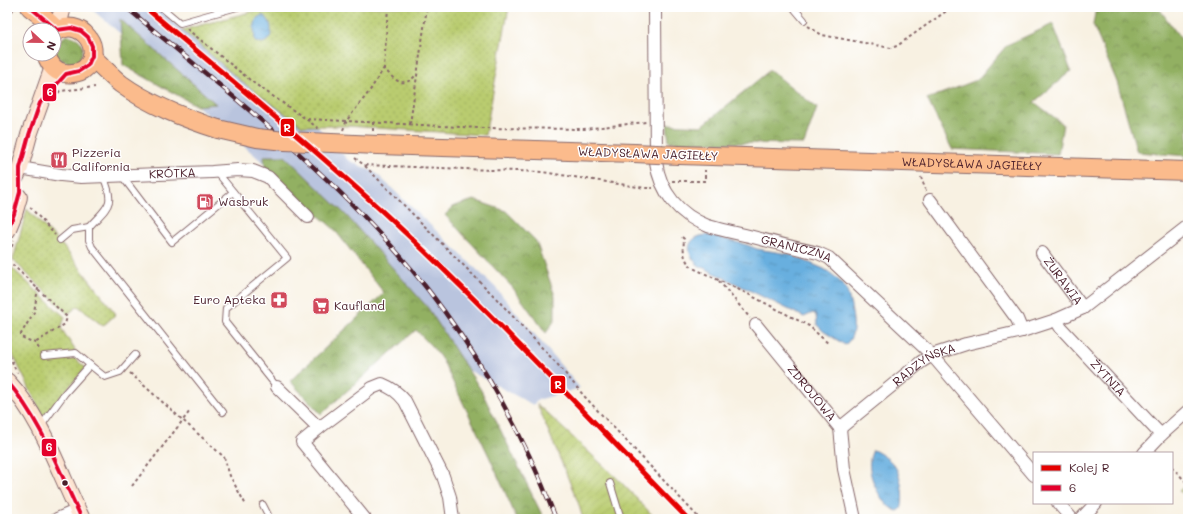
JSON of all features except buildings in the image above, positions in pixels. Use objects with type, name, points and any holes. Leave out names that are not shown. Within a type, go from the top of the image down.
[{"type":"main road","points":[[38,18],[78,29],[88,37],[92,44],[93,50],[88,63],[72,74],[55,65]]},
{"type":"main road","name":"WŁADYSŁAWA JAGIEŁŁY","points":[[88,63],[139,95],[189,120],[218,129],[285,142],[375,140],[679,155],[1188,171]]},
{"type":"street","points":[[38,18],[63,7]]},
{"type":"street","points":[[38,18],[68,7]]},
{"type":"street","name":"GRANICZNA","points":[[655,7],[656,162],[658,176],[661,183],[675,204],[685,214],[708,226],[818,253],[829,258],[932,355],[1033,474]]},
{"type":"street","points":[[7,207],[10,190],[20,168],[29,135],[55,65]]},
{"type":"street","points":[[7,231],[14,214],[20,192],[20,168]]},
{"type":"street","name":"KRÓTKA","points":[[20,168],[61,175],[81,176],[122,176],[238,170],[253,171],[261,173],[274,182],[308,217]]},
{"type":"street","points":[[930,200],[1017,319],[1022,331]]},
{"type":"street","name":"RADZYŃSKA","points":[[840,428],[921,362],[932,355],[966,344],[1022,331],[1056,320],[1083,308],[1188,226]]},
{"type":"street","name":"ŻURAWIA","points":[[1042,253],[1083,308]]},
{"type":"street","name":"ŻYTNIA","points":[[1056,320],[1061,328],[1161,435]]},
{"type":"street","name":"ZDROJOWA","points":[[756,325],[840,428],[844,469],[855,519]]},
{"type":"street","points":[[13,379],[23,402],[39,427],[80,515],[57,519]]},
{"type":"street","points":[[365,519],[302,442],[372,388],[382,384],[391,387],[398,392],[405,401],[443,476],[450,497],[453,519]]},
{"type":"street","points":[[278,387],[319,428]]},
{"type":"street","points":[[7,394],[23,402]]},
{"type":"street","points":[[1145,452],[1161,435],[1188,411]]},
{"type":"street","points":[[1059,504],[1072,519]]},
{"type":"street","points":[[1081,519],[1095,504]]},
{"type":"lane","points":[[161,7],[180,23],[237,7]]},
{"type":"lane","points":[[793,7],[804,20]]},
{"type":"lane","points":[[216,172],[287,258],[226,308],[225,322],[278,387]]},
{"type":"lane","points":[[60,240],[72,230],[89,227],[106,208],[110,201],[110,190],[103,176]]},
{"type":"lane","points":[[122,176],[172,242],[233,192]]},
{"type":"lane","points":[[89,227],[89,240],[92,247],[223,412]]},
{"type":"lane","points":[[44,356],[76,353],[105,377],[120,372],[135,355]]},
{"type":"lane","points":[[39,427],[51,413],[65,392],[90,365]]},
{"type":"lane","points":[[610,483],[621,519]]},
{"type":"lane","points":[[263,505],[270,519]]},
{"type":"path","points":[[347,120],[369,92],[384,68],[388,7]]},
{"type":"path","points":[[410,124],[427,7]]},
{"type":"path","points":[[804,20],[810,28],[822,35],[891,48],[897,46],[952,7]]},
{"type":"path","points":[[180,23],[255,84],[306,118],[324,133]]},
{"type":"path","points":[[384,68],[392,77],[402,82],[408,82],[417,73]]},
{"type":"path","points":[[60,91],[95,87]]},
{"type":"path","points":[[306,118],[480,128],[584,129],[655,121]]},
{"type":"path","points":[[373,122],[375,140]]},
{"type":"path","points":[[353,156],[364,165],[498,300],[558,365],[585,397],[700,519]]},
{"type":"path","points":[[364,165],[542,172],[645,188],[653,188],[668,181],[705,181],[705,170]]},
{"type":"path","points":[[921,177],[930,200]]},
{"type":"path","points":[[30,207],[60,240]]},
{"type":"path","points":[[682,237],[684,239],[684,254],[687,263],[699,271],[809,326],[829,344]]},
{"type":"path","points":[[7,262],[13,265],[38,288],[67,317],[65,324],[35,343],[21,337],[21,334],[34,312],[38,288]]},
{"type":"path","points":[[719,280],[756,325]]},
{"type":"path","points":[[7,350],[13,379]]},
{"type":"path","points":[[124,368],[224,457],[230,476],[246,505]]},
{"type":"path","points":[[132,486],[190,411]]},
{"type":"path","points":[[1173,468],[1187,482]]},
{"type":"shaded area","points":[[89,7],[159,7],[182,30],[307,115],[348,160],[376,173],[495,287],[580,388],[538,400],[533,405],[442,356],[343,231],[203,111],[135,46]]},
{"type":"green space","points":[[269,7],[509,7],[485,135],[347,126],[302,126],[241,81],[182,30]]},
{"type":"green space","points":[[1096,7],[1158,7],[1186,46],[1188,46],[1188,156],[1137,152],[1117,82],[1093,25]]},
{"type":"green space","points":[[120,19],[216,104],[197,106],[123,65]]},
{"type":"green space","points":[[1053,24],[1071,71],[1034,102],[1063,124],[1058,154],[952,149],[927,99],[977,80],[1007,45]]},
{"type":"green space","points":[[67,35],[73,36],[80,41],[83,48],[78,62],[71,63],[62,61],[62,38]]},
{"type":"green space","points":[[770,70],[817,108],[804,144],[669,142],[667,124],[702,126]]},
{"type":"green space","points":[[264,156],[285,156],[346,215],[428,308],[481,390],[544,519],[517,519],[489,456],[442,360],[416,330],[321,414],[290,381],[384,293],[334,229],[265,169]]},
{"type":"green space","points":[[474,200],[506,211],[536,241],[555,296],[555,320],[546,333],[513,288],[445,215],[454,206]]},
{"type":"green space","points":[[27,209],[63,246],[116,314],[103,326],[78,306],[68,314],[13,260]]},
{"type":"green space","points":[[12,268],[65,317],[61,328],[75,350],[72,356],[86,368],[43,416],[7,343],[7,284]]},
{"type":"green space","points":[[537,404],[621,482],[656,519],[583,519],[578,502]]},
{"type":"green space","points":[[1188,482],[1188,500],[1179,491]]},
{"type":"water","points":[[262,15],[268,19],[271,29],[270,39],[263,43],[255,42],[254,27],[257,18]]},
{"type":"water","points":[[709,235],[757,249],[789,254],[824,269],[833,275],[841,282],[846,290],[851,306],[853,332],[849,341],[845,345],[823,331],[817,325],[816,315],[813,313],[804,317],[698,265],[690,254],[690,244],[696,238]]},
{"type":"water","points":[[873,450],[884,456],[892,463],[899,474],[903,499],[901,509],[898,511],[893,509],[883,500],[873,481],[870,457]]},
{"type":"railway","points":[[126,7],[253,113],[315,168],[373,226],[402,258],[430,292],[455,327],[501,401],[540,479],[556,519]]},
{"type":"rail line","name":"R","points":[[145,7],[315,151],[414,241],[518,344],[688,519]]},
{"type":"transit line","name":"6","points":[[7,231],[14,214],[20,192],[20,168],[40,103],[66,74],[79,71],[88,65],[92,56],[92,46],[88,37],[81,31],[71,28],[57,30],[30,7]]},
{"type":"transit line","name":"6","points":[[7,381],[30,413],[40,430],[82,519]]},
{"type":"place","name":"Pizzeria California","points":[[59,160]]},
{"type":"place","name":"Wasbruk","points":[[205,202]]},
{"type":"place","name":"Euro Apteka","points":[[279,300]]},
{"type":"place","name":"Kaufland","points":[[321,306]]}]
